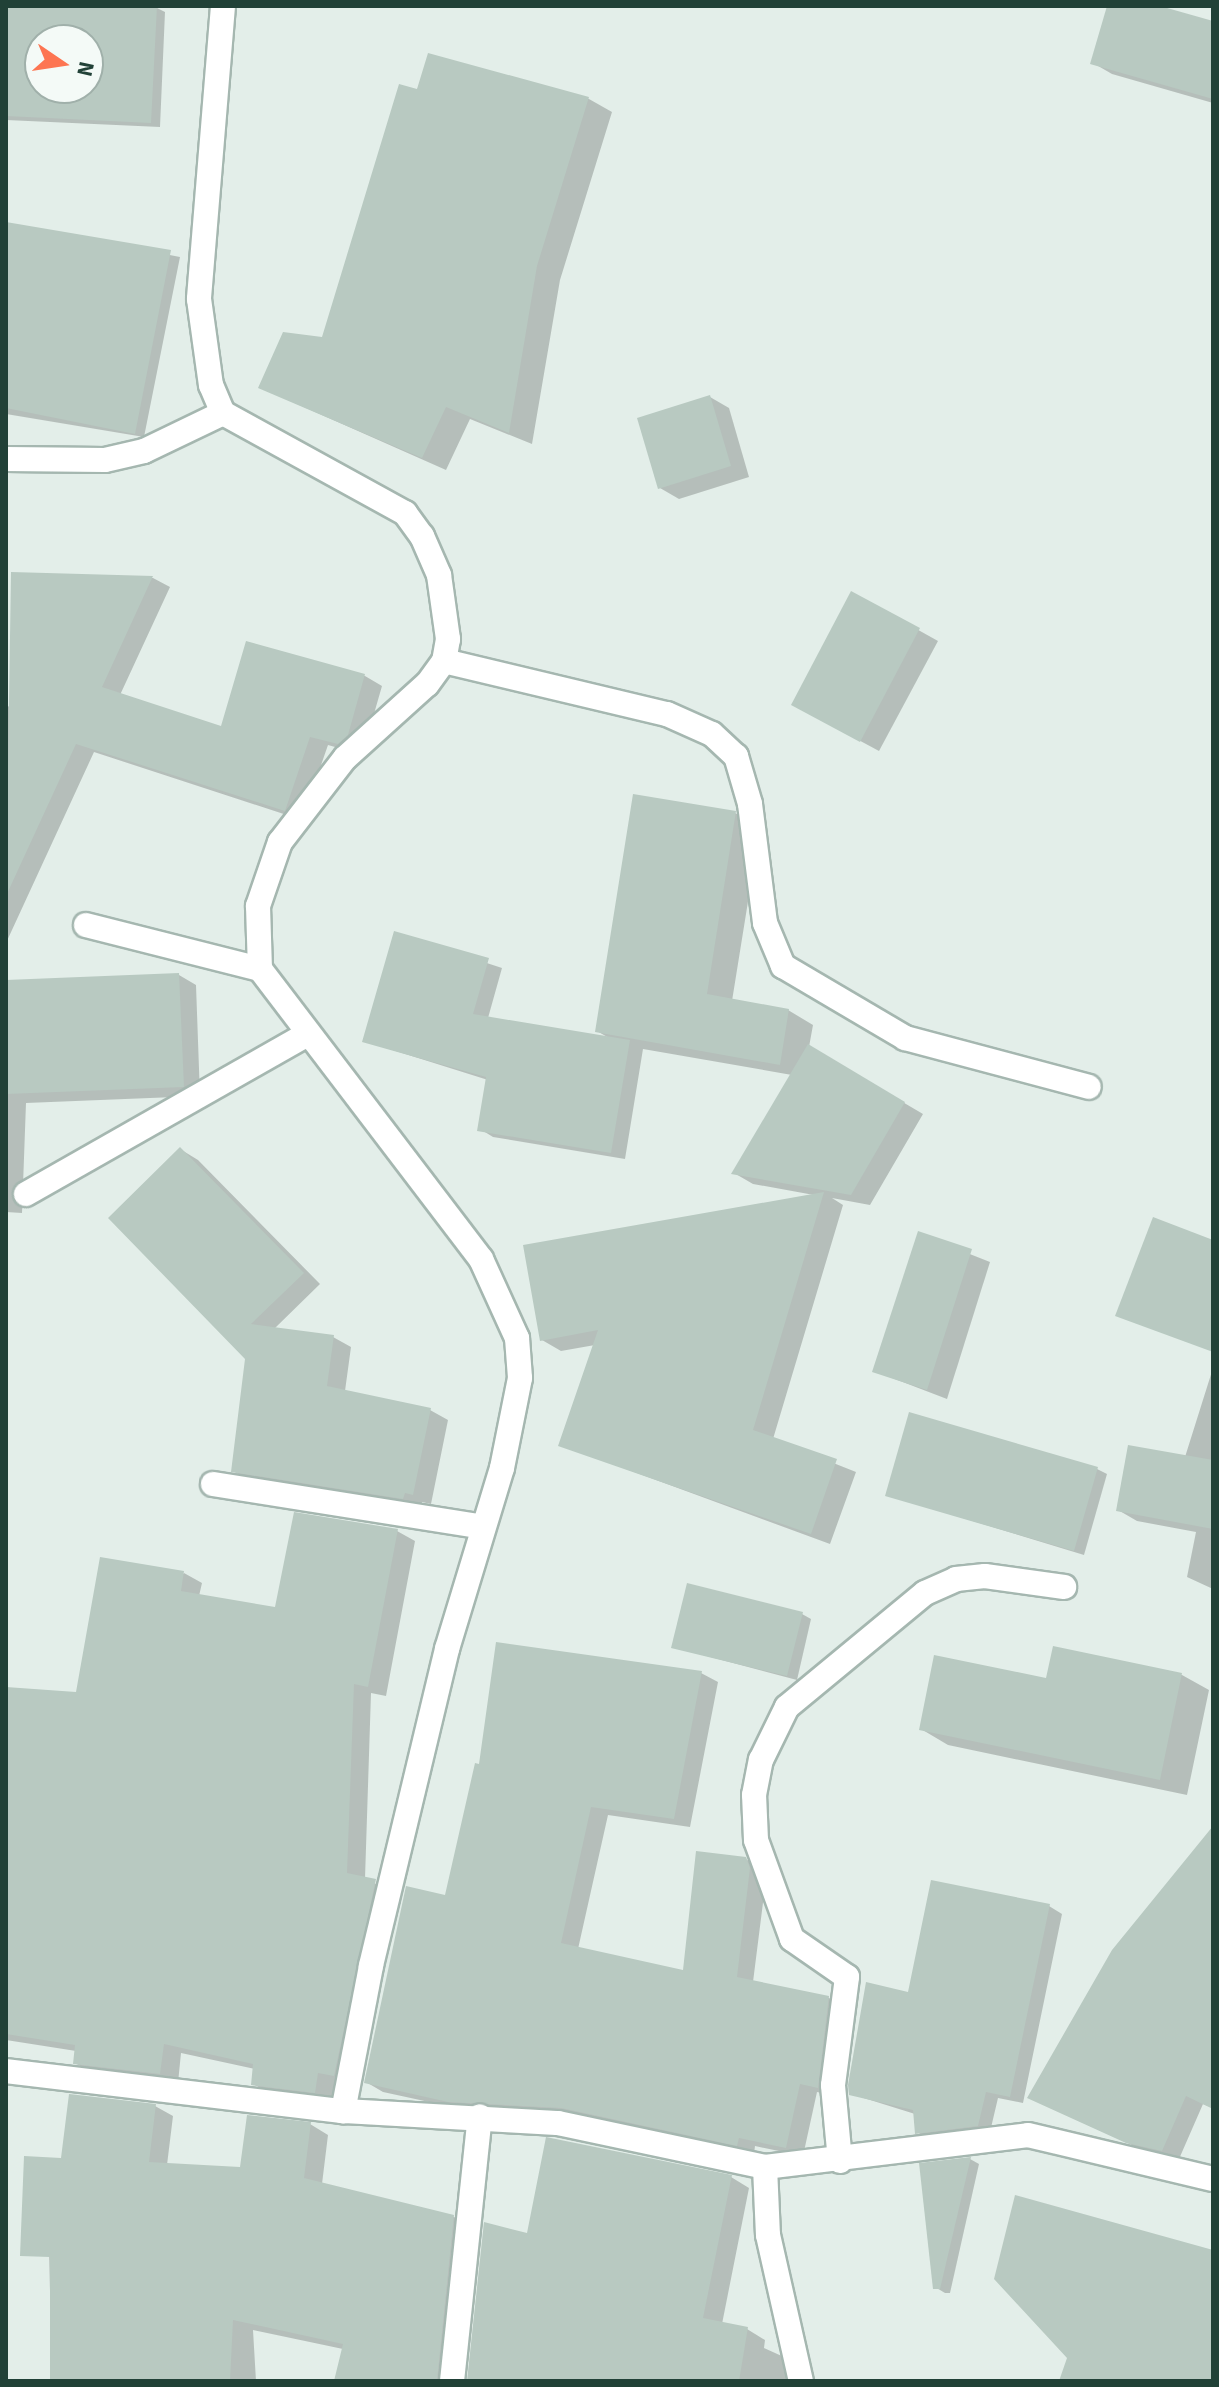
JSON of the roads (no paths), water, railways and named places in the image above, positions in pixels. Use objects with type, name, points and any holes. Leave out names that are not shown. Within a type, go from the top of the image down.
[{"type":"street","points":[[223,6],[199,299],[204,361],[223,413],[405,513],[422,536],[439,575],[446,609],[444,661],[427,684],[345,758],[280,842],[258,906],[260,969],[306,1035],[449,1212],[481,1259],[517,1338],[516,1402],[447,1649],[378,1938],[343,2111]]},
{"type":"street","points":[[6,459],[105,460],[144,451],[223,413]]},
{"type":"street","points":[[444,661],[667,714],[712,734],[736,756],[750,804],[765,923],[783,966],[905,1038],[1089,1087]]},
{"type":"street","points":[[86,925],[260,969]]},
{"type":"street","points":[[26,1194],[306,1035]]},
{"type":"street","points":[[213,1484],[483,1527]]},
{"type":"street","points":[[840,2161],[833,2085],[847,1977],[792,1939],[756,1840],[754,1795],[761,1760],[787,1707],[925,1593],[956,1579],[985,1576],[1064,1587]]},
{"type":"street","points":[[6,2071],[343,2111],[480,2116],[558,2123],[765,2167],[840,2161],[1028,2135],[1213,2179]]},
{"type":"street","points":[[452,2381],[480,2116]]},
{"type":"street","points":[[765,2167],[768,2235],[801,2381]]}]
